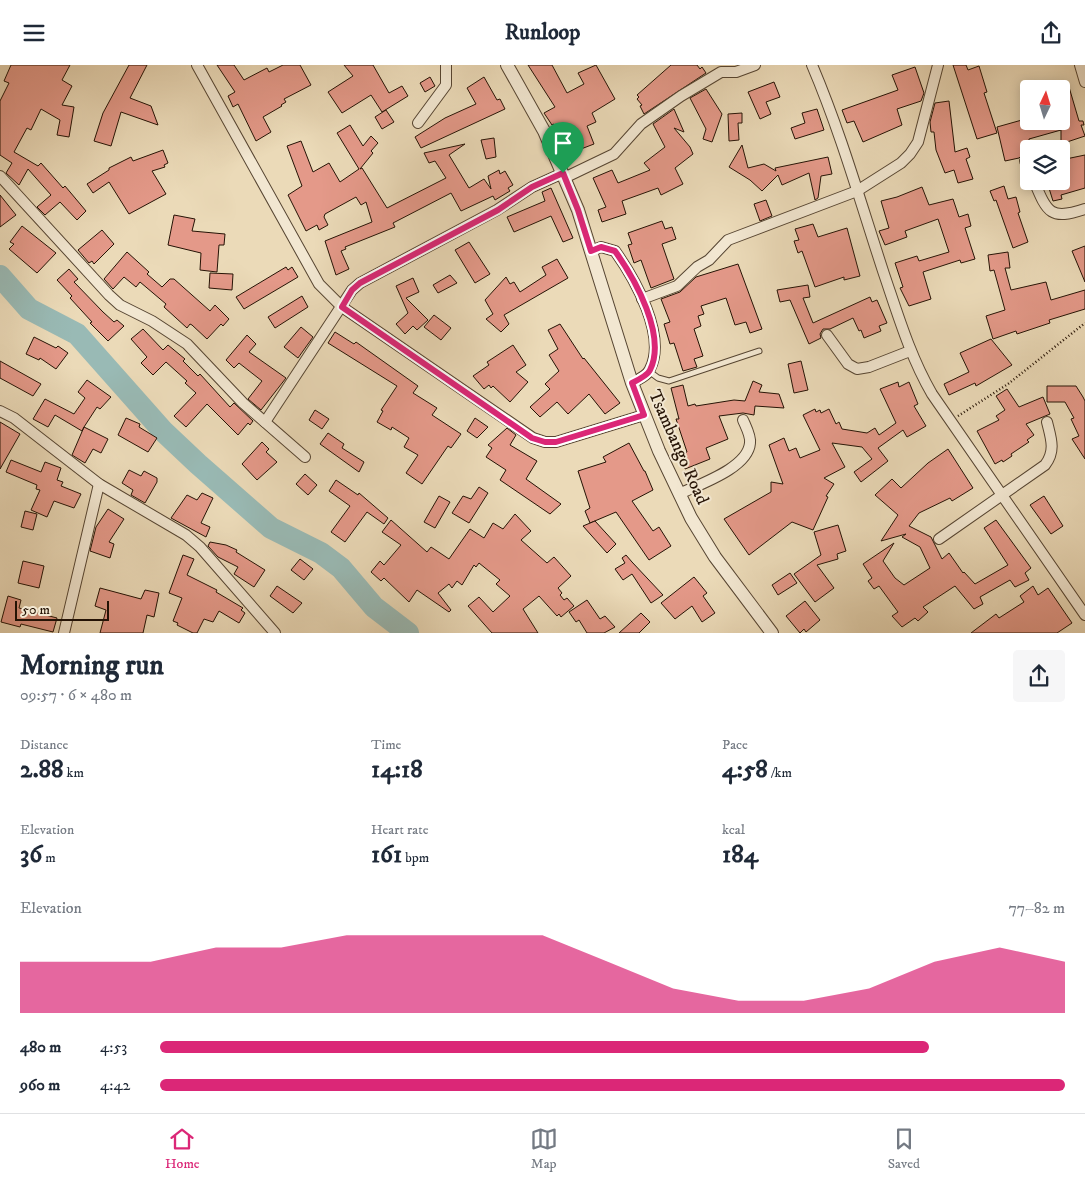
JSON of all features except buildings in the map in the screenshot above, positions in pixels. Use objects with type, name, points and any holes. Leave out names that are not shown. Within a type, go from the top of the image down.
[{"type":"street","points":[[197,65],[312,273],[342,307],[532,438],[545,442],[556,442],[644,415]]},
{"type":"street","points":[[418,123],[446,85],[446,65]]},
{"type":"street","name":"Tsambango Road","points":[[507,65],[544,131],[578,210],[632,383],[658,451],[679,494],[715,557],[772,633]]},
{"type":"street","points":[[717,65],[726,71]]},
{"type":"street","points":[[265,422],[352,290],[360,283],[498,210],[532,187],[614,154],[641,124],[657,111],[721,72],[736,72],[755,65]]},
{"type":"street","points":[[812,65],[826,97],[910,351],[928,387],[1085,615]]},
{"type":"street","points":[[642,299],[677,285],[697,267],[708,261],[722,245],[735,237],[856,191],[901,163],[910,154],[918,141],[938,65]]},
{"type":"street","points":[[1080,65],[1085,82]]},
{"type":"street","points":[[0,176],[109,295],[120,305],[152,321],[187,344],[243,403],[305,457]]},
{"type":"street","points":[[1038,190],[1045,207],[1057,214],[1070,214],[1085,209]]},
{"type":"street","points":[[591,251],[601,247],[615,251],[642,299],[655,337],[655,355],[650,372],[632,383]]},
{"type":"street","points":[[827,335],[848,364],[857,369],[869,367],[910,351]]},
{"type":"street","points":[[0,411],[14,418],[99,484],[186,535],[200,547],[276,633]]},
{"type":"street","points":[[679,494],[739,464],[748,454],[751,441],[743,420]]},
{"type":"street","points":[[939,539],[1044,465],[1050,458],[1052,442],[1047,422]]},
{"type":"street","points":[[64,633],[99,484]]},
{"type":"lane","points":[[650,372],[658,378],[669,381],[759,351]]},
{"type":"path","points":[[951,421],[1008,384],[1085,323]]},
{"type":"waterway","points":[[0,276],[29,309],[77,334],[163,431],[271,528],[321,553],[341,568],[374,607],[408,633]]},
{"type":"route","points":[[563,173],[578,210],[591,251],[601,247],[615,251],[642,299],[655,337],[655,355],[650,372],[632,383],[644,415],[556,442],[545,442],[532,438],[342,307],[352,290],[360,283],[498,210],[532,187],[563,173]]}]
